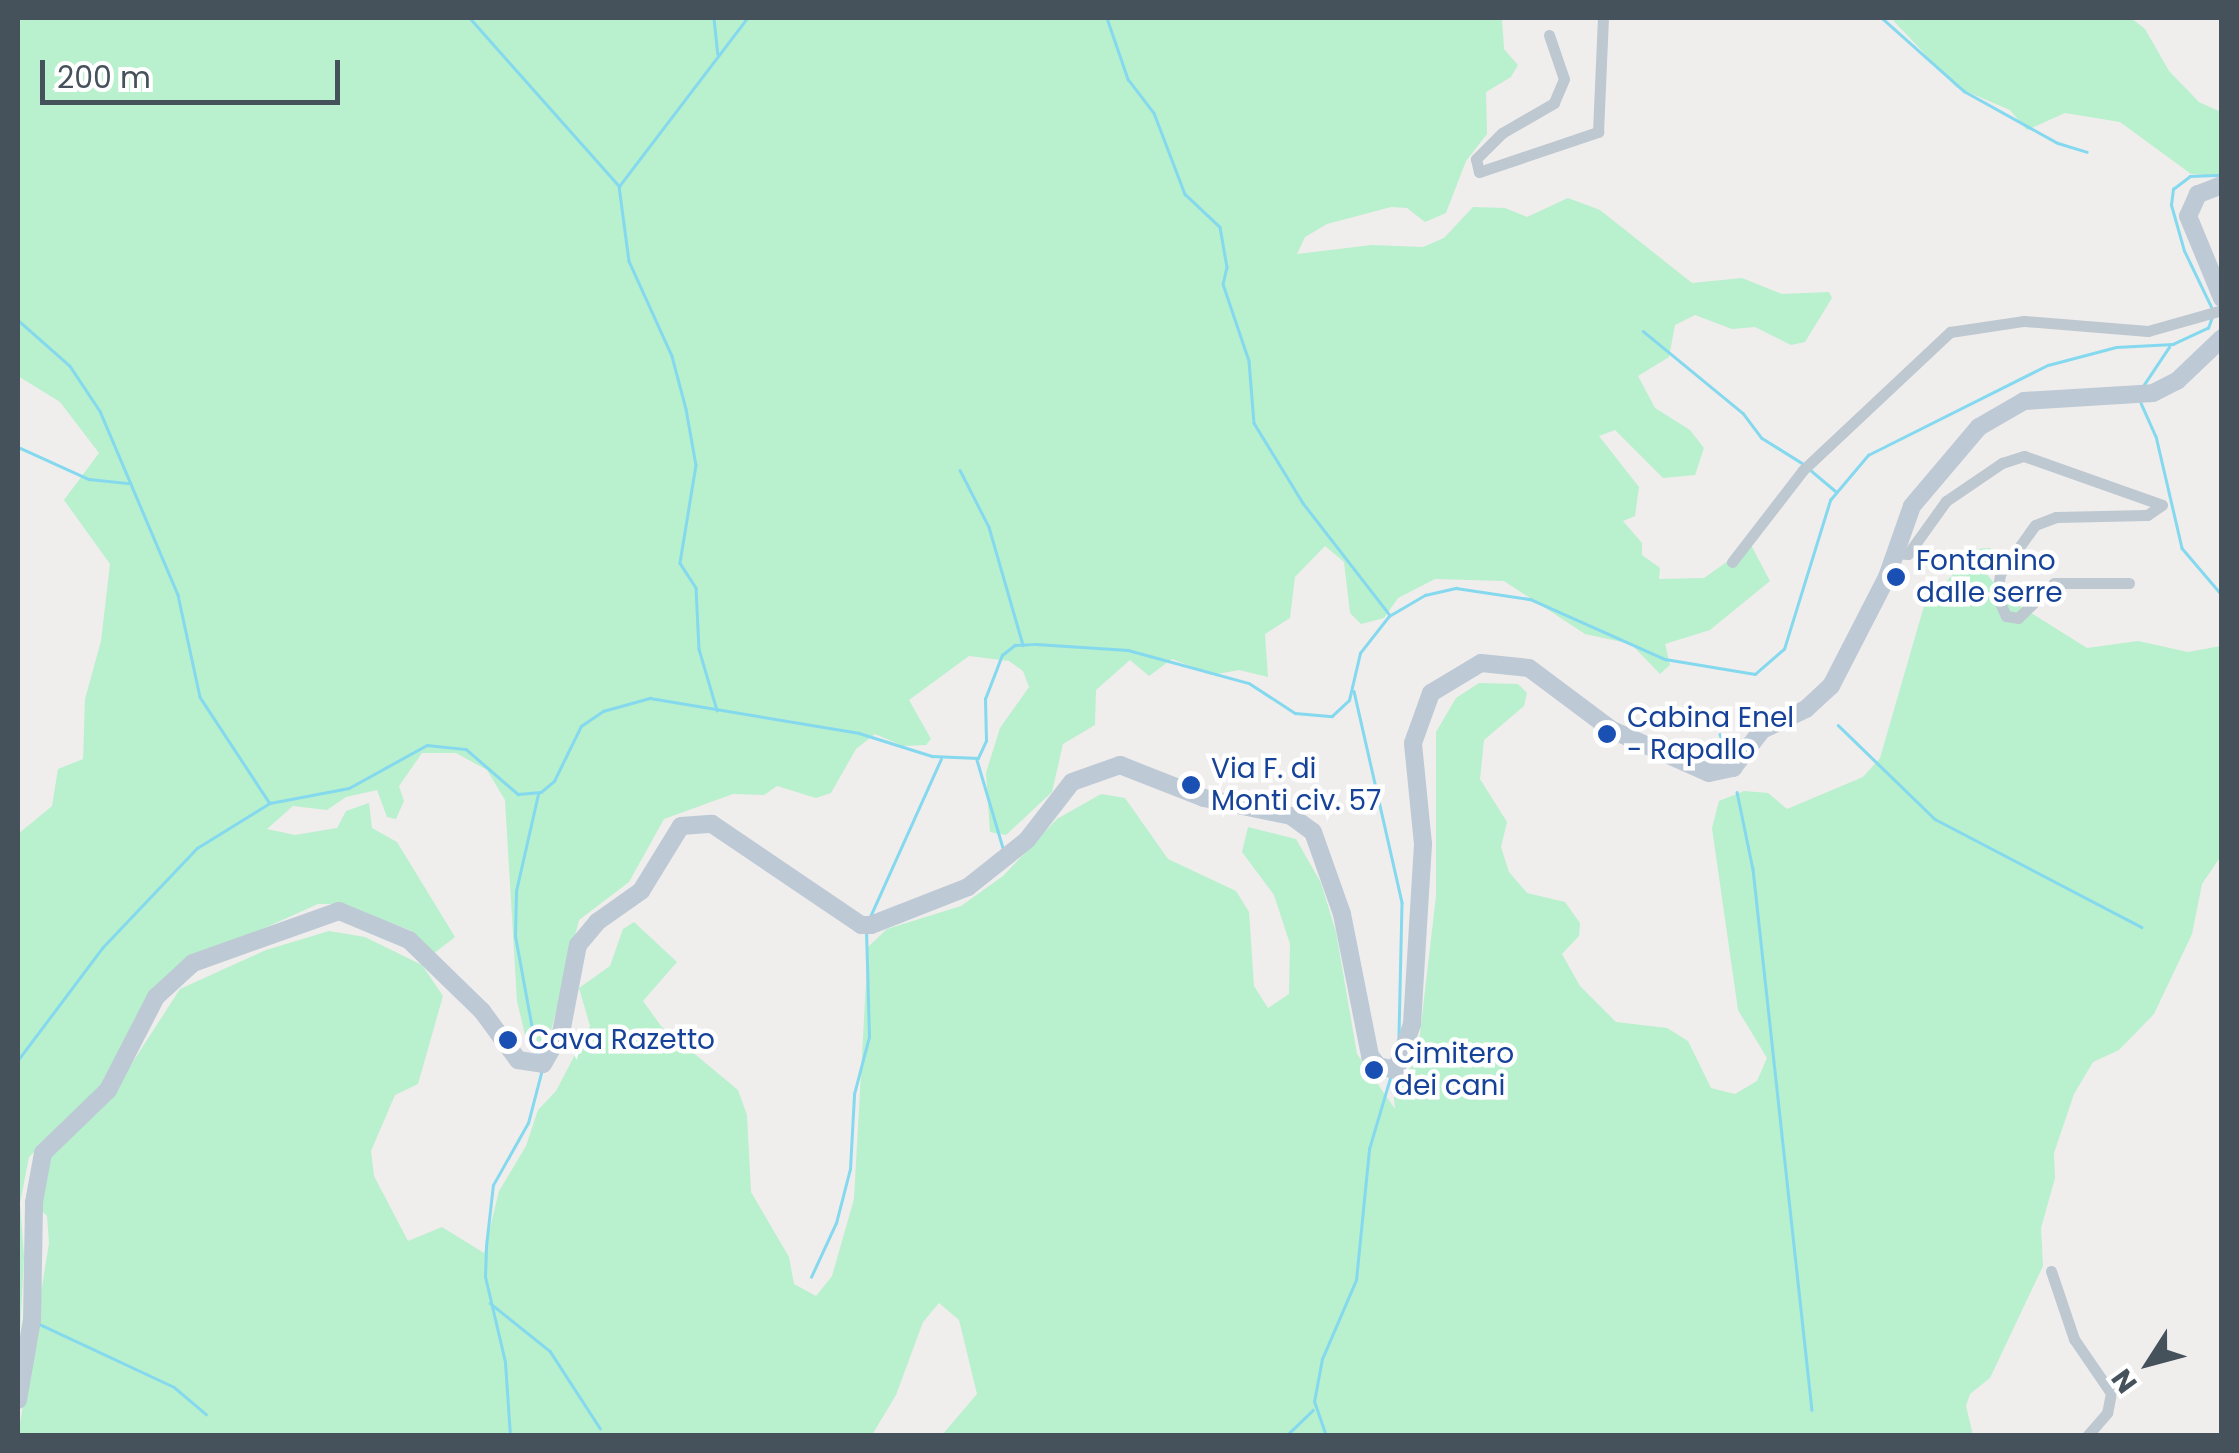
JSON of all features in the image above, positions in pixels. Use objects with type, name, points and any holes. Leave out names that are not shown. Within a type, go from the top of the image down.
[{"type":"street","points":[[1550,35],[1564,78],[1554,103],[1502,133],[1476,159],[1479,172],[1598,132],[1603,18]]},
{"type":"street","points":[[1732,562],[1791,483],[1939,338],[2024,321],[2148,331],[2220,306],[2188,216],[2198,194],[2222,185]]},
{"type":"street","points":[[18,1400],[32,1320],[34,1189],[43,1153],[108,1090],[156,997],[194,963],[314,915],[356,916],[409,940],[482,1011],[518,1060],[543,1064],[561,1033],[578,945],[597,922],[642,890],[681,826],[712,824],[788,878],[837,902],[861,925],[872,925],[968,887],[1040,828],[1072,782],[1120,765],[1204,798],[1291,816],[1313,832],[1342,914],[1370,1056],[1378,1066],[1396,1070],[1412,1024],[1422,844],[1413,743],[1431,693],[1480,663],[1529,668],[1612,730],[1720,774],[1733,768],[1762,730],[1806,710],[1832,686],[1888,577],[1919,496],[2002,410],[2077,394],[2153,393],[2176,381],[2222,338]]},
{"type":"street","points":[[1895,553],[1908,554],[1936,509],[2002,462],[2024,456],[2162,505],[2154,514],[2056,517],[2035,525],[2000,574],[1997,596],[2006,616],[2018,618],[2054,583],[2130,584]]},
{"type":"street","points":[[2052,1270],[2074,1339],[2110,1393],[2107,1413],[2087,1436]]},
{"type":"green space","points":[[18,18],[1502,18],[1504,49],[1518,65],[1511,77],[1486,92],[1487,134],[1466,161],[1446,213],[1425,222],[1407,208],[1391,207],[1327,224],[1305,237],[1297,254],[1372,245],[1423,247],[1444,238],[1473,207],[1505,208],[1527,217],[1568,198],[1600,210],[1692,283],[1742,278],[1782,294],[1829,292],[1832,298],[1805,342],[1791,345],[1755,327],[1732,329],[1695,315],[1675,325],[1669,357],[1638,376],[1655,408],[1690,430],[1704,448],[1695,475],[1663,478],[1615,430],[1599,436],[1639,487],[1635,516],[1623,521],[1642,543],[1642,555],[1660,568],[1659,579],[1704,578],[1751,545],[1770,581],[1710,630],[1665,644],[1670,665],[1660,674],[1631,644],[1585,634],[1504,581],[1435,579],[1398,598],[1384,618],[1361,624],[1350,613],[1344,562],[1325,546],[1295,577],[1290,618],[1265,634],[1268,677],[1239,670],[1212,675],[1172,659],[1149,676],[1130,660],[1096,690],[1095,725],[1063,744],[1052,792],[1006,835],[990,832],[986,773],[1000,728],[1029,687],[1023,671],[1009,661],[969,656],[909,700],[931,739],[926,745],[903,746],[875,734],[856,749],[831,793],[816,798],[777,786],[764,795],[733,794],[664,819],[629,882],[579,920],[548,1043],[526,1039],[517,1001],[505,800],[487,770],[456,753],[422,753],[399,786],[404,801],[396,819],[387,817],[377,790],[346,797],[327,810],[293,806],[267,829],[295,835],[337,828],[346,811],[369,803],[372,828],[397,842],[455,937],[433,954],[412,931],[340,904],[318,904],[180,966],[106,1082],[29,1157],[20,1203],[24,1256],[18,1374],[18,834],[52,806],[58,769],[83,759],[85,699],[101,641],[110,564],[64,500],[99,453],[60,402],[18,376]]},
{"type":"green space","points":[[1891,18],[2131,18],[2145,29],[2169,71],[2199,102],[2221,112],[2221,176],[2191,174],[2120,122],[2065,113],[2027,130],[2010,110],[1956,87]]},
{"type":"green space","points":[[1991,548],[1986,573],[2004,596],[2087,648],[2138,641],[2188,652],[2221,646],[2221,856],[2202,884],[2192,934],[2154,1014],[2119,1050],[2093,1062],[2074,1094],[2054,1153],[2055,1178],[2041,1228],[2043,1266],[1990,1378],[1970,1394],[1966,1406],[1973,1435],[942,1435],[977,1394],[959,1320],[939,1303],[923,1322],[896,1395],[872,1435],[18,1436],[49,1243],[47,1216],[38,1207],[44,1168],[59,1144],[116,1088],[180,989],[266,950],[329,931],[365,937],[422,965],[443,996],[418,1084],[395,1095],[371,1151],[374,1176],[408,1241],[442,1227],[484,1253],[499,1191],[526,1146],[538,1110],[556,1091],[590,1026],[579,988],[610,966],[623,929],[634,922],[677,962],[643,1001],[661,1026],[738,1090],[747,1115],[751,1192],[789,1257],[794,1284],[816,1296],[832,1276],[854,1199],[868,947],[887,929],[961,906],[1003,876],[1057,819],[1101,794],[1125,798],[1168,859],[1236,891],[1249,912],[1254,986],[1268,1008],[1289,994],[1290,944],[1274,895],[1242,852],[1248,827],[1296,839],[1321,883],[1336,932],[1357,1054],[1395,1109],[1393,1087],[1411,1067],[1419,1042],[1436,896],[1436,732],[1456,698],[1479,683],[1518,684],[1527,693],[1524,706],[1484,740],[1480,779],[1507,822],[1501,847],[1509,872],[1527,893],[1565,902],[1580,923],[1579,936],[1562,954],[1580,986],[1616,1022],[1667,1028],[1688,1041],[1711,1088],[1735,1094],[1757,1081],[1767,1058],[1738,1010],[1712,828],[1719,801],[1744,791],[1768,793],[1787,809],[1863,777],[1880,758],[1924,606],[1976,549]]},
{"type":"waterway","points":[[470,18],[619,186],[629,261],[672,356],[686,409],[696,465],[680,563],[696,588],[699,649],[717,710]]},
{"type":"waterway","points":[[714,18],[718,54]]},
{"type":"waterway","points":[[620,185],[747,18]]},
{"type":"waterway","points":[[1107,18],[1128,79],[1154,113],[1185,194],[1220,227],[1227,267],[1223,284],[1249,361],[1254,423],[1303,503],[1389,614]]},
{"type":"waterway","points":[[1882,18],[1964,91],[2058,143],[2087,152]]},
{"type":"waterway","points":[[2211,307],[2184,251],[2171,205],[2173,189],[2190,176],[2222,175]]},
{"type":"waterway","points":[[18,1060],[102,948],[197,848],[270,803],[349,788],[427,745],[466,749],[518,794],[541,792],[554,781],[581,726],[603,711],[650,698],[859,733],[932,756],[978,758],[986,741],[985,699],[1002,655],[1015,645],[1036,644],[1128,650],[1249,683],[1295,713],[1332,716],[1349,700],[1360,653],[1389,616],[1425,595],[1456,588],[1530,599],[1665,659],[1755,674],[1784,649],[1830,500],[1868,455],[2048,365],[2116,347],[2173,344],[2208,328],[2212,317]]},
{"type":"waterway","points":[[18,320],[70,366],[100,411],[178,595],[200,697],[269,802]]},
{"type":"waterway","points":[[1643,331],[1743,413],[1762,438],[1802,463]]},
{"type":"waterway","points":[[2143,386],[2169,347]]},
{"type":"waterway","points":[[2141,403],[2156,436],[2182,548],[2222,595]]},
{"type":"waterway","points":[[18,447],[89,479],[128,483]]},
{"type":"waterway","points":[[1808,468],[1835,491]]},
{"type":"waterway","points":[[960,470],[989,527],[1023,645]]},
{"type":"waterway","points":[[1354,691],[1402,903],[1399,1037]]},
{"type":"waterway","points":[[1838,725],[1935,819],[2142,927]]},
{"type":"waterway","points":[[1720,734],[1728,761]]},
{"type":"waterway","points":[[869,919],[941,759]]},
{"type":"waterway","points":[[977,760],[1003,848]]},
{"type":"waterway","points":[[1737,792],[1753,869],[1812,1410]]},
{"type":"waterway","points":[[537,1056],[515,936],[516,891],[538,794]]},
{"type":"waterway","points":[[811,1277],[836,1223],[850,1169],[854,1094],[869,1037],[866,932]]},
{"type":"waterway","points":[[510,1436],[505,1362],[485,1277],[486,1246],[493,1185],[528,1123],[541,1073]]},
{"type":"waterway","points":[[1326,1436],[1314,1402],[1322,1359],[1356,1280],[1369,1149],[1390,1078]]},
{"type":"waterway","points":[[490,1303],[550,1351],[600,1428]]},
{"type":"waterway","points":[[37,1323],[174,1387],[206,1414]]},
{"type":"waterway","points":[[1286,1436],[1313,1410]]},
{"type":"place","name":"Fontanino dalle serre","points":[[1896,577]]},
{"type":"place","name":"Cabina Enel - Rapallo","points":[[1607,734]]},
{"type":"place","name":"Via F. di Monti civ. 57","points":[[1191,785]]},
{"type":"place","name":"Cava Razetto","points":[[508,1040]]},
{"type":"place","name":"Cimitero dei cani","points":[[1374,1070]]}]
